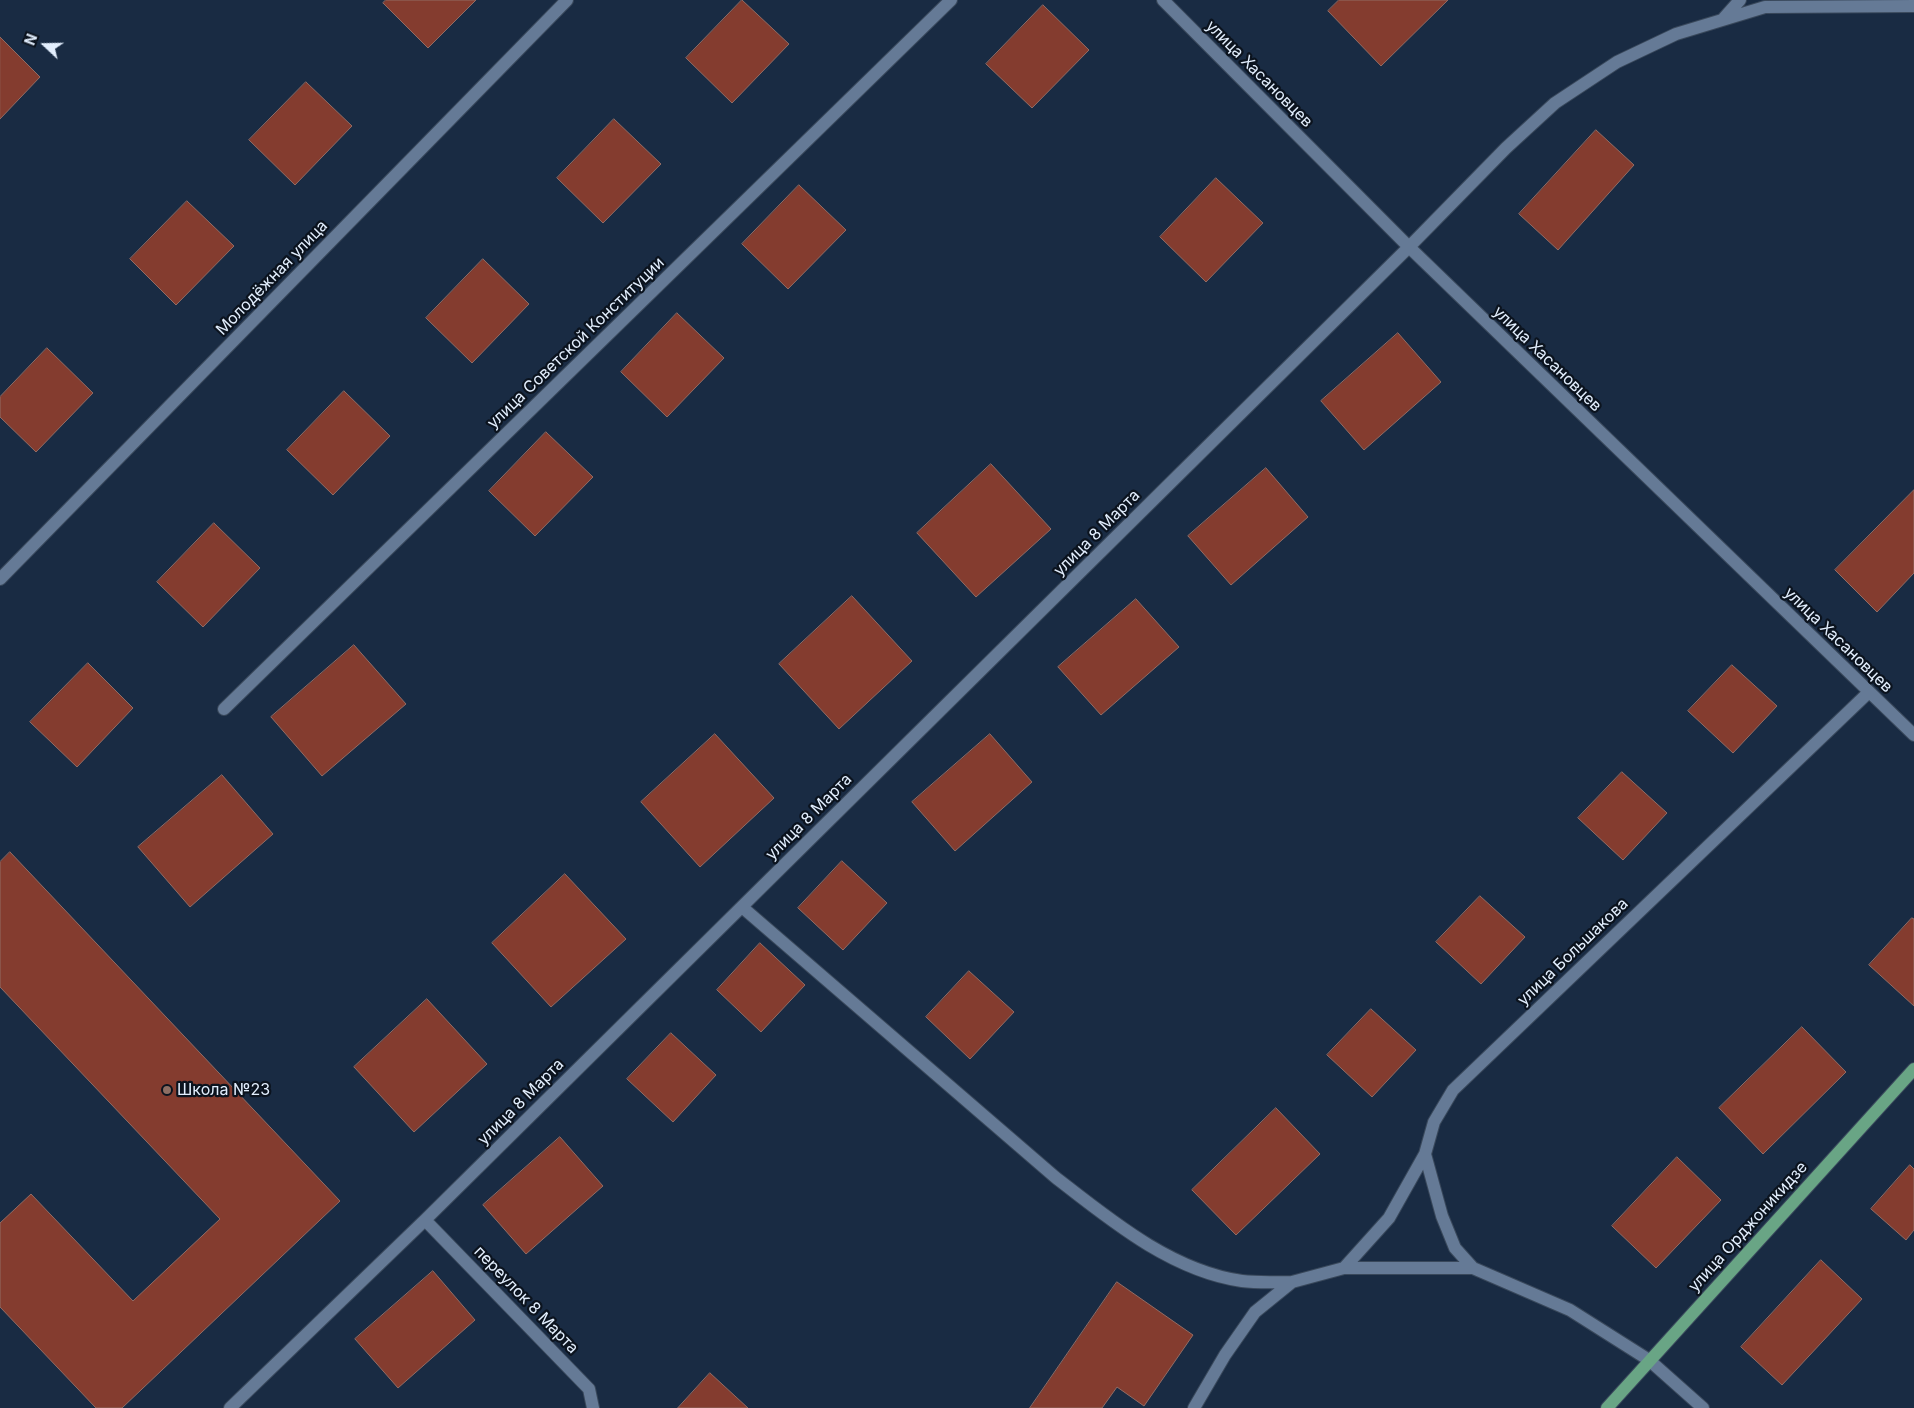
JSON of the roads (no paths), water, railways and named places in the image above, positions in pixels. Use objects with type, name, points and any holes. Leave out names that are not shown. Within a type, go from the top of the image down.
[{"type":"main road","name":"улица Орджоникидзе","points":[[1607,1408],[1914,1069]]},
{"type":"street","name":"Молодёжная улица","points":[[0,579],[567,0]]},
{"type":"street","name":"улица Советской Конституции","points":[[224,709],[951,0]]},
{"type":"street","name":"улица Хасановцев","points":[[1163,0],[1409,247],[1914,735]]},
{"type":"street","points":[[1724,18],[1740,0]]},
{"type":"street","name":"улица 8 Марта","points":[[230,1408],[425,1220],[1409,247],[1506,148],[1555,103],[1617,62],[1676,34],[1724,18],[1765,7],[1868,4],[1914,6]]},
{"type":"street","name":"улица Большакова","points":[[1344,1268],[1389,1218],[1425,1154],[1434,1122],[1452,1090],[1868,692]]},
{"type":"street","points":[[742,907],[1055,1177],[1100,1212],[1151,1246],[1198,1269],[1241,1281],[1292,1282],[1344,1268],[1473,1268],[1570,1310],[1649,1360],[1703,1408]]},
{"type":"street","points":[[1425,1154],[1442,1216],[1455,1248],[1473,1268]]},
{"type":"street","name":"переулок 8 Марта","points":[[425,1220],[589,1389],[593,1408]]},
{"type":"street","points":[[1194,1408],[1225,1355],[1255,1312],[1292,1282]]},
{"type":"place","name":"Школа №23","points":[[167,1090]]}]
